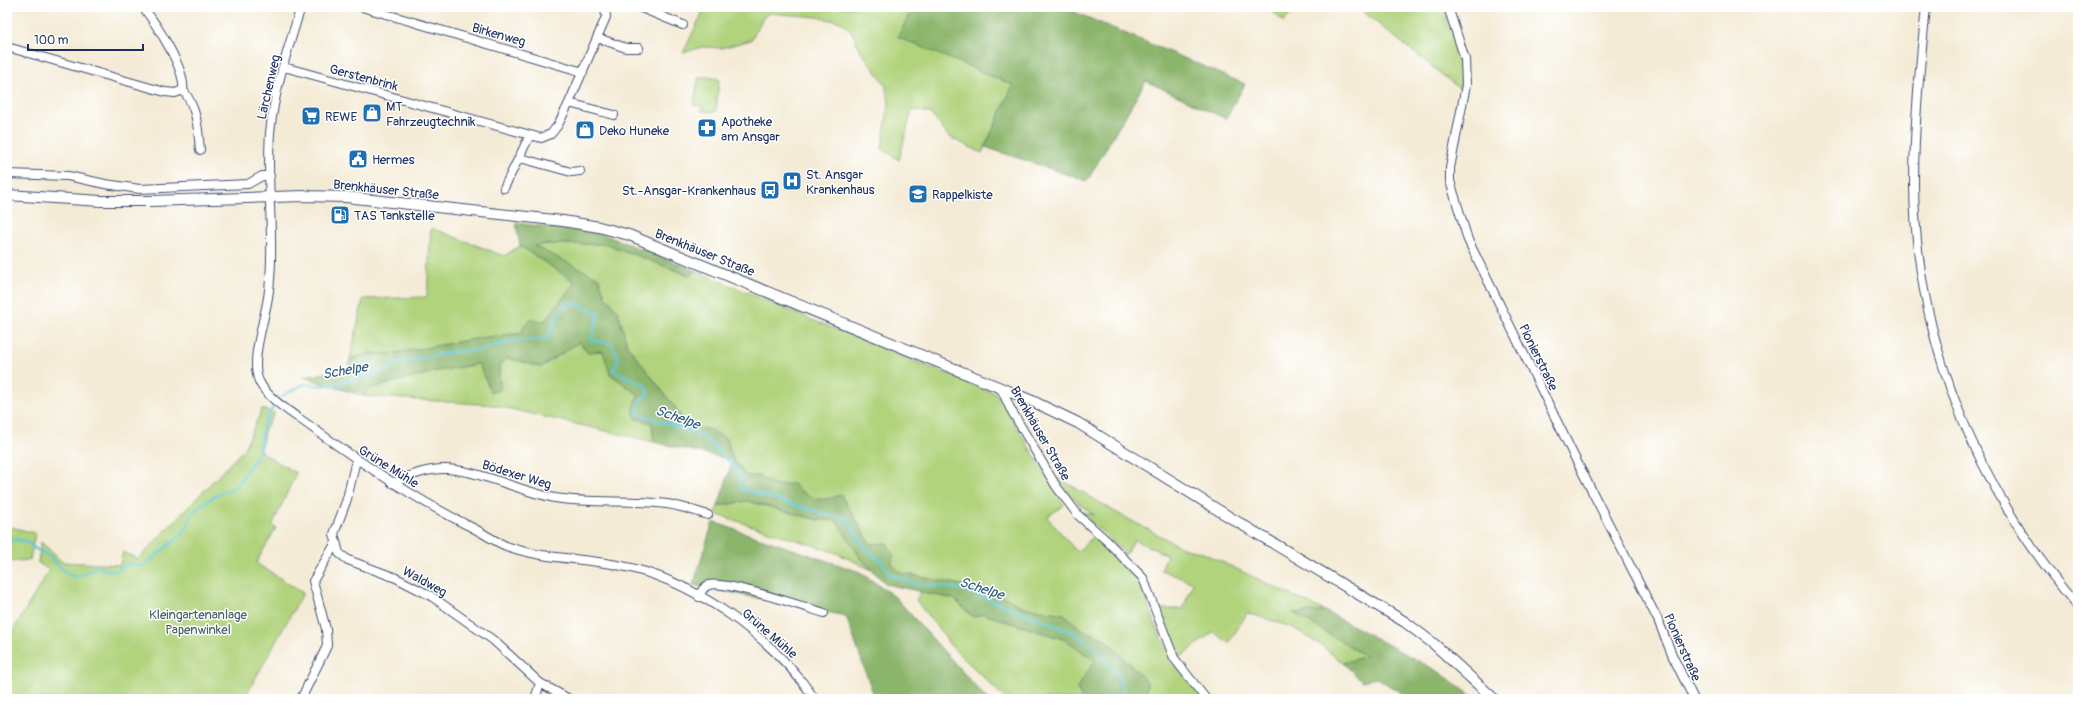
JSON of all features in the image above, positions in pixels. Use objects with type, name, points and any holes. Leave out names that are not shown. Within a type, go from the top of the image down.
[{"type":"main road","name":"Brenkhäuser Straße","points":[[7,195],[136,201],[346,196],[563,221],[599,227],[629,235],[1001,388]]},
{"type":"main road","points":[[1001,388],[1078,423],[1231,518],[1405,622],[1434,644],[1494,699]]},
{"type":"street","points":[[143,7],[163,37],[181,73],[184,84],[183,90],[191,100],[196,112],[200,150]]},
{"type":"street","name":"Lärchenweg","points":[[271,197],[270,135],[275,100],[301,7]]},
{"type":"street","name":"Birkenweg","points":[[362,7],[583,72]]},
{"type":"street","name":"Gerstenbrink","points":[[284,67],[541,138],[551,134],[569,104],[606,17],[605,7]]},
{"type":"street","points":[[639,7],[683,25]]},
{"type":"street","name":"Pionierstraße","points":[[1448,7],[1465,59],[1466,85],[1450,168],[1450,181],[1468,240],[1573,454],[1658,620],[1673,657],[1694,699]]},
{"type":"street","points":[[1926,7],[1915,138],[1914,185],[1922,278],[1932,325],[1949,384],[1960,414],[1985,470],[2016,524],[2033,550],[2078,607]]},
{"type":"street","points":[[598,38],[626,48],[639,48]]},
{"type":"street","points":[[7,46],[165,92],[175,93],[183,90]]},
{"type":"street","points":[[569,104],[614,115]]},
{"type":"street","points":[[504,188],[530,135]]},
{"type":"street","points":[[520,158],[572,172],[580,170]]},
{"type":"street","points":[[7,174],[68,176],[105,184],[140,189],[248,184],[262,176],[270,176]]},
{"type":"street","name":"Grüne Mühle","points":[[271,197],[269,291],[255,361],[258,380],[262,387],[284,407],[356,460],[392,483],[507,547],[533,553],[638,570],[682,587],[724,610],[756,634],[794,670],[815,699]]},
{"type":"street","name":"Brenkhäuser Straße","points":[[1001,388],[1010,408],[1056,486],[1078,515],[1107,541],[1143,578],[1174,658],[1206,699]]},
{"type":"street","points":[[301,699],[327,646],[326,629],[313,581],[335,544],[334,534],[347,499],[356,460]]},
{"type":"street","name":"Bödexer Weg","points":[[392,483],[433,469],[447,469],[484,475],[522,489],[556,498],[582,502],[668,504],[708,515]]},
{"type":"street","name":"Waldweg","points":[[335,544],[339,553],[348,560],[413,586],[464,619],[493,640],[540,683],[569,699]]},
{"type":"street","name":"Grüne Mühle","points":[[699,597],[702,590],[708,585],[718,584],[748,590],[824,613]]},
{"type":"street","points":[[535,699],[540,683]]},
{"type":"green space","points":[[705,7],[913,7],[898,37],[1013,85],[982,153],[949,137],[930,113],[912,110],[899,160],[882,149],[889,102],[885,84],[862,53],[851,31],[841,22],[817,17],[769,13],[763,18],[751,40],[722,48],[702,47],[683,53]]},
{"type":"green space","points":[[913,7],[1063,7],[1245,84],[1226,119],[1146,81],[1087,181],[985,147],[1013,85],[898,37]]},
{"type":"green space","points":[[1268,7],[1297,7],[1284,22]]},
{"type":"green space","points":[[1357,7],[1443,7],[1462,65],[1460,89]]},
{"type":"green space","points":[[706,77],[719,79],[716,112],[701,111],[702,106],[694,105],[698,78]]},
{"type":"green space","points":[[516,223],[602,234],[697,271],[688,275],[607,244],[549,244],[534,246],[599,278],[605,296],[618,311],[627,345],[690,427],[712,430],[727,440],[733,460],[654,442],[652,423],[636,419],[634,407],[635,401],[639,395],[610,374],[603,351],[588,352],[579,342],[541,367],[508,358],[499,365],[500,390],[491,392],[479,364],[437,371],[368,389],[363,396],[303,377],[348,369],[350,359],[370,353],[391,354],[480,338],[521,333],[524,325],[533,319],[538,322],[546,320],[575,282],[520,246]]},
{"type":"green space","points":[[431,228],[504,256],[520,246],[575,282],[546,320],[538,322],[521,333],[480,338],[390,354],[370,353],[350,359],[363,299],[427,297]]},
{"type":"green space","points":[[549,244],[607,244],[687,275],[697,271],[805,317],[997,394],[1064,505],[1047,517],[1077,552],[1094,536],[1139,580],[1158,631],[1172,659],[1204,699],[1146,699],[1147,682],[1105,639],[1081,629],[1064,614],[1023,607],[992,591],[901,573],[892,565],[893,554],[871,544],[841,495],[826,499],[810,497],[793,484],[774,485],[758,476],[747,476],[733,460],[727,440],[712,430],[690,427],[627,345],[618,311],[605,296],[599,278],[533,246]]},
{"type":"green space","points":[[579,342],[588,352],[604,351],[610,374],[639,395],[634,407],[636,419],[652,422],[654,442],[493,405],[363,396],[368,389],[437,371],[479,364],[491,392],[500,390],[499,365],[508,358],[541,367]]},
{"type":"green space","name":"Kleingartenanlage Papenwinkel","points":[[262,409],[275,413],[264,431],[261,452],[296,473],[272,526],[276,528],[256,563],[303,593],[244,699],[7,699],[7,641],[49,570],[38,563],[41,542],[62,562],[120,565],[123,552],[138,559],[244,449]]},
{"type":"green space","points":[[733,460],[747,476],[758,476],[774,485],[793,484],[810,497],[826,499],[841,495],[871,544],[887,543],[893,554],[892,565],[901,573],[992,591],[1023,607],[1064,614],[1081,629],[1105,639],[1147,682],[1146,699],[1082,699],[1077,688],[1095,661],[1066,640],[983,614],[973,617],[954,599],[886,584],[862,560],[836,520],[818,520],[747,501],[718,506]]},
{"type":"green space","points":[[1057,477],[1119,514],[1185,549],[1201,552],[1325,611],[1293,613],[1367,656],[1343,663],[1322,646],[1292,627],[1247,613],[1229,643],[1213,632],[1181,657],[1160,609],[1183,609],[1193,583],[1161,570],[1167,555],[1134,540],[1126,555],[1081,512],[1095,515],[1073,499]]},
{"type":"green space","points":[[747,501],[818,520],[836,520],[862,560],[872,570],[834,552],[715,514],[718,506]]},
{"type":"green space","points":[[713,522],[860,572],[895,597],[987,699],[875,699],[846,616],[693,585]]},
{"type":"green space","points":[[7,526],[35,533],[30,560],[7,562]]},
{"type":"green space","points":[[921,592],[954,599],[973,617],[983,614],[1066,640],[1095,661],[1077,688],[1082,699],[1006,699],[950,645],[916,600]]},
{"type":"green space","points":[[1325,611],[1441,673],[1476,699],[1411,699],[1377,678],[1362,681],[1343,663],[1366,656],[1293,613]]},
{"type":"waterway","name":"Schelpe","points":[[282,396],[304,384],[324,386],[379,374],[397,363],[451,352],[480,350],[511,341],[547,339],[559,312],[569,302],[599,313],[591,341],[611,343],[619,359],[613,370],[645,385],[648,394],[640,401],[637,410],[640,414],[702,436],[738,470],[741,489],[819,512],[846,518],[866,549],[882,562],[890,575],[915,584],[964,590],[1070,631],[1095,648],[1117,673],[1126,699]]},
{"type":"waterway","name":"Schelpe","points":[[7,539],[27,541],[32,547],[50,557],[69,575],[79,576],[95,567],[113,571],[118,570],[129,563],[142,567],[181,535],[189,524],[191,514],[205,502],[220,493],[235,488],[258,454],[263,426],[273,407]]},
{"type":"place","name":"MT Fahrzeugtechnik","points":[[372,113]]},
{"type":"place","name":"REWE","points":[[311,116]]},
{"type":"place","name":"Apotheke am Ansgar","points":[[707,128]]},
{"type":"place","name":"Deko Huneke","points":[[585,130]]},
{"type":"place","name":"Hermes","points":[[358,159]]},
{"type":"place","name":"St. Ansgar Krankenhaus","points":[[792,181]]},
{"type":"place","name":"St.-Ansgar-Krankenhaus","points":[[770,190]]},
{"type":"place","name":"Rappelkiste","points":[[918,194]]},
{"type":"place","name":"TAS Tankstelle","points":[[340,215]]}]
